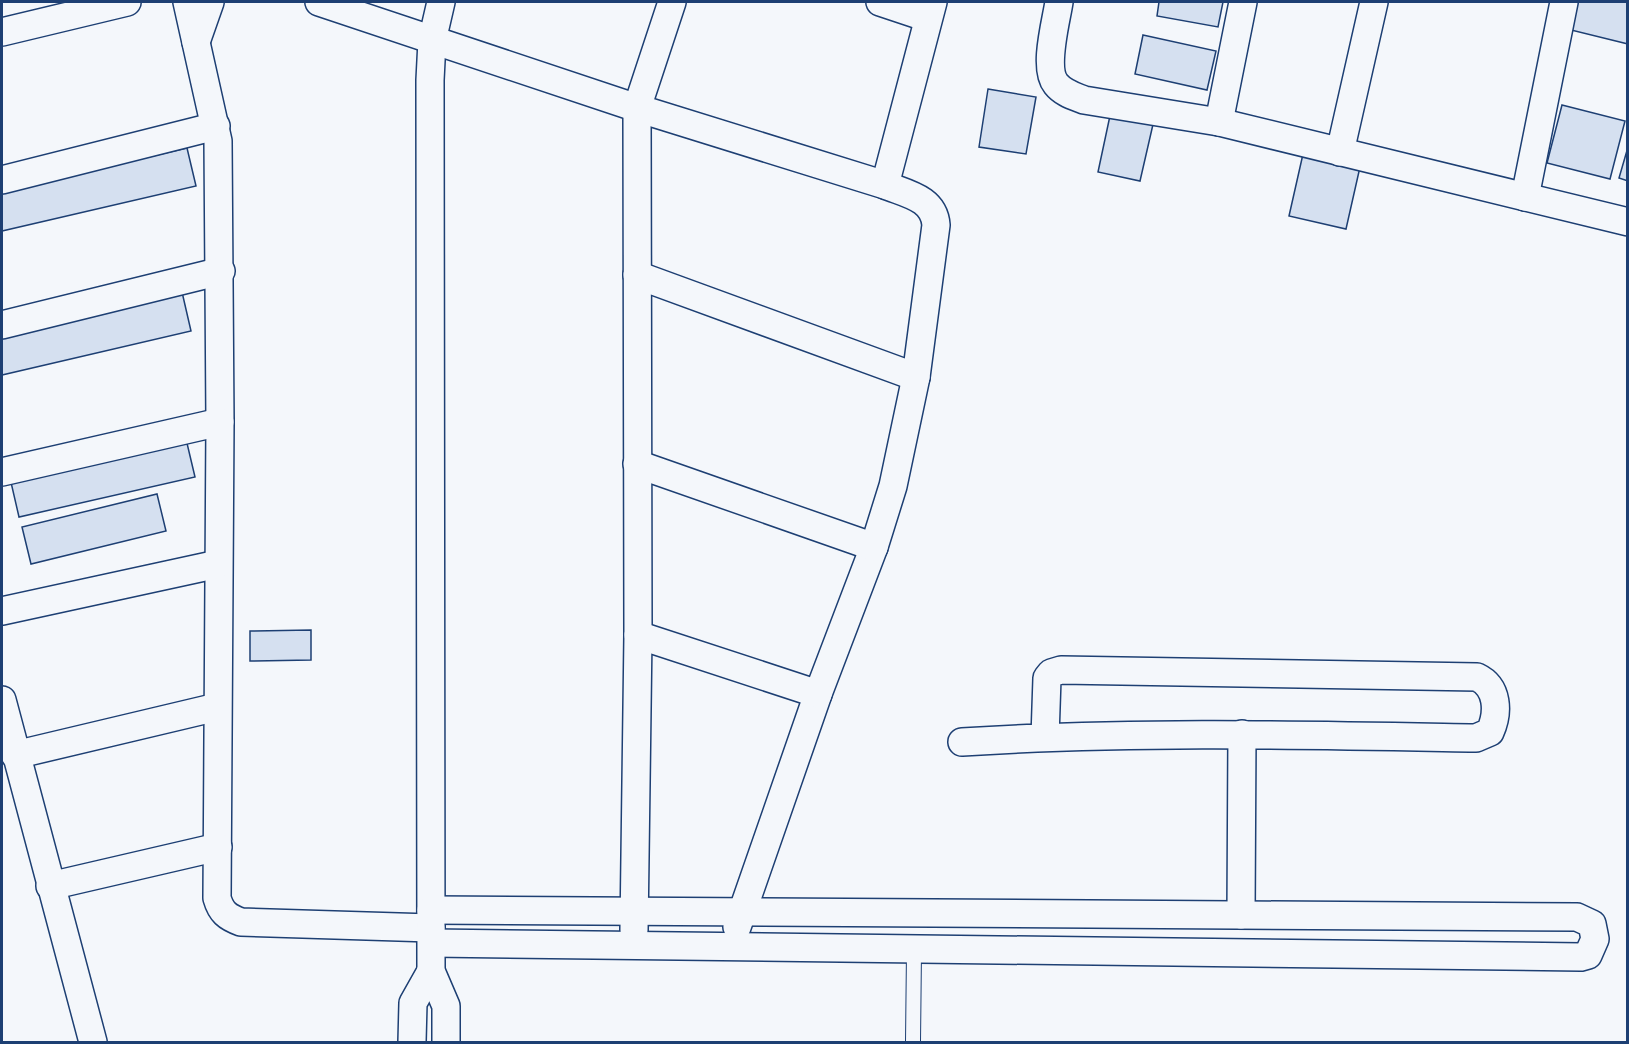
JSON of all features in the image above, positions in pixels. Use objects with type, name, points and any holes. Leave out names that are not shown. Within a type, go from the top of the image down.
[{"type":"street","points":[[2,32],[127,2]]},
{"type":"street","points":[[187,2],[216,126],[220,271],[217,898],[221,910],[228,917],[241,922],[431,927],[635,946],[914,951],[1581,957],[1588,955],[1595,939],[1592,924],[1577,917],[633,912],[431,927]]},
{"type":"street","points":[[196,42],[210,2]]},
{"type":"street","points":[[319,2],[637,108],[885,185],[923,200],[935,214],[916,377],[893,486],[874,547],[818,694],[744,913],[729,948]]},
{"type":"street","points":[[441,2],[432,41],[430,80],[431,971],[446,1006],[446,1042]]},
{"type":"street","points":[[635,946],[633,912],[638,635],[637,108],[672,2]]},
{"type":"street","points":[[880,2],[931,10],[885,185]]},
{"type":"street","points":[[1059,2],[1049,68],[1055,83],[1064,92],[1084,99],[1219,122],[1628,222]]},
{"type":"street","points":[[1219,122],[1243,2]]},
{"type":"street","points":[[1340,152],[1374,2]]},
{"type":"street","points":[[1525,197],[1564,2]]},
{"type":"street","points":[[2,180],[216,126]]},
{"type":"street","points":[[2,324],[220,271]]},
{"type":"street","points":[[637,275],[916,377]]},
{"type":"street","points":[[2,472],[220,422]]},
{"type":"street","points":[[637,464],[874,547]]},
{"type":"street","points":[[2,611],[218,564]]},
{"type":"street","points":[[638,635],[818,694]]},
{"type":"street","points":[[962,742],[1045,737],[1242,734],[1476,738],[1490,732],[1494,722],[1494,694],[1491,686],[1477,677],[1061,670],[1051,673],[1047,678],[1045,737]]},
{"type":"street","points":[[2,700],[93,1042]]},
{"type":"street","points":[[15,754],[217,707]]},
{"type":"street","points":[[1241,915],[1242,734]]},
{"type":"street","points":[[50,886],[218,848]]},
{"type":"street","points":[[412,1042],[413,1003],[431,971]]},
{"type":"lane","points":[[913,1042],[914,951]]},
{"type":"building","points":[[1159,2],[1223,2],[1218,27],[1157,16]]},
{"type":"building","points":[[1578,2],[1628,2],[1628,44],[1571,30]]},
{"type":"building","points":[[1143,35],[1216,51],[1207,90],[1135,74]]},
{"type":"building","points":[[988,89],[1036,97],[1026,154],[979,147]]},
{"type":"building","points":[[1562,105],[1625,121],[1610,179],[1547,163]]},
{"type":"building","points":[[1111,111],[1154,120],[1140,181],[1098,172]]},
{"type":"building","points":[[1628,147],[1628,181],[1619,178]]},
{"type":"building","points":[[187,148],[196,186],[2,231],[2,191]]},
{"type":"building","points":[[1303,154],[1360,167],[1346,229],[1289,216]]},
{"type":"building","points":[[182,292],[191,331],[2,375],[2,334]]},
{"type":"building","points":[[186,439],[195,477],[19,517],[10,478]]},
{"type":"building","points":[[157,494],[166,531],[31,564],[22,527]]},
{"type":"building","points":[[311,630],[311,660],[250,661],[250,631]]}]
